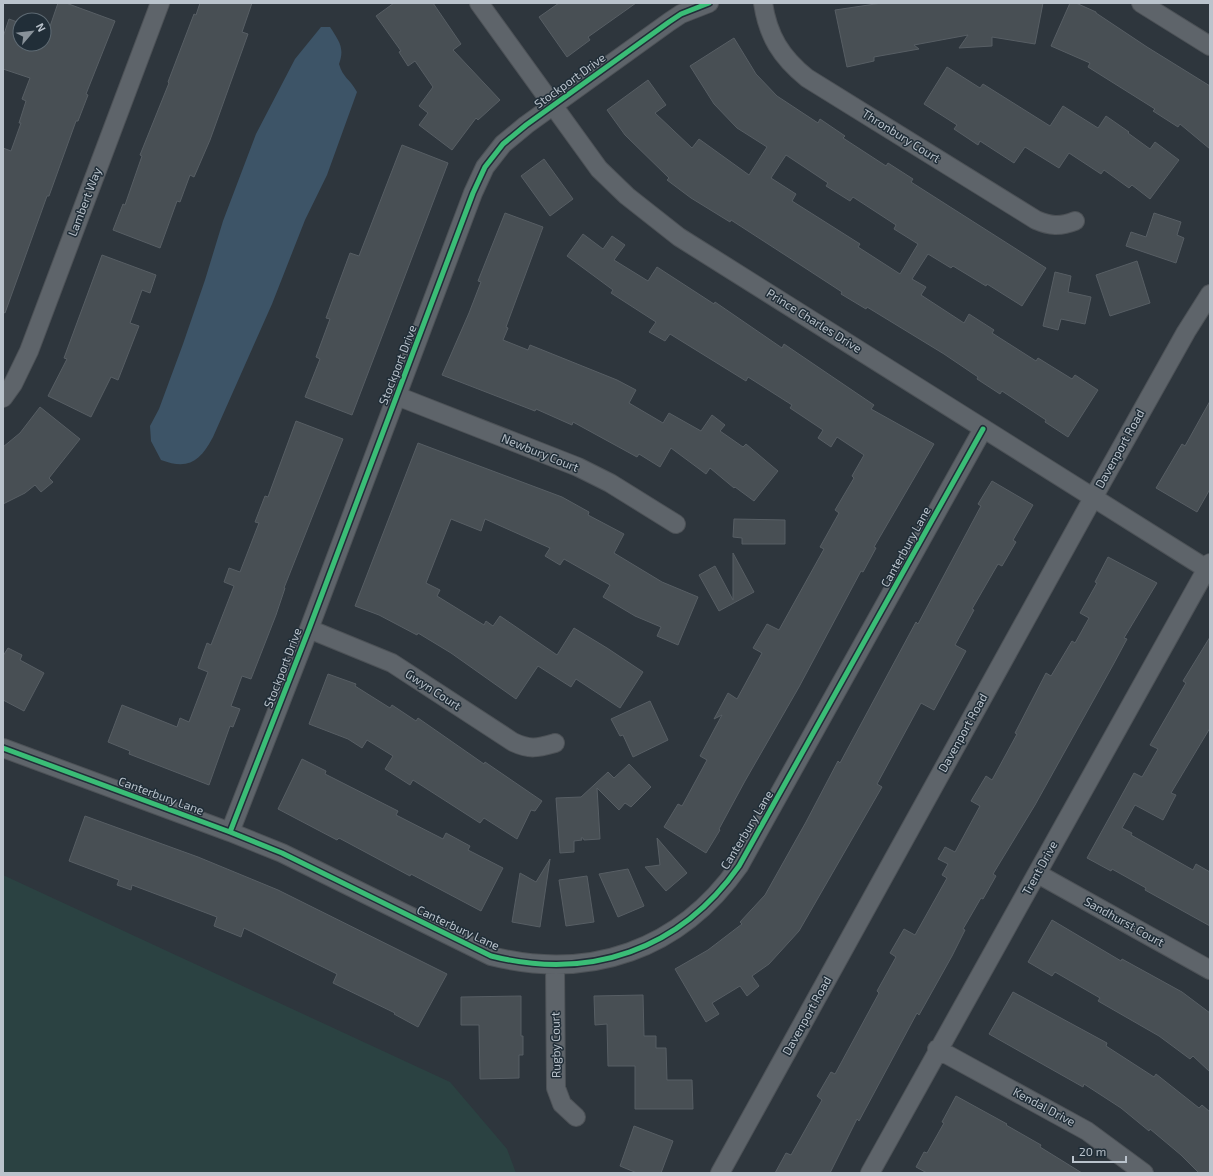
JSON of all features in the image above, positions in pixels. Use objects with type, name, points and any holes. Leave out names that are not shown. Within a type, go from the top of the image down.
[{"type":"street","name":"Lambert Way","points":[[3,398],[13,384],[29,351],[160,3]]},
{"type":"street","name":"Prince Charles Drive","points":[[480,3],[599,169],[626,196],[657,221],[679,237],[983,429],[1209,568]]},
{"type":"street","name":"Stockport Drive","points":[[230,832],[309,629],[479,178],[493,156],[503,144],[669,22],[688,11],[709,3]]},
{"type":"street","name":"Thronbury Court","points":[[763,3],[769,29],[774,42],[794,67],[807,78],[1036,220],[1046,225],[1058,226],[1075,221]]},
{"type":"street","points":[[1141,3],[1210,46]]},
{"type":"street","name":"Davenport Road","points":[[720,1173],[1093,498],[1186,332],[1210,294]]},
{"type":"street","name":"Newbury Court","points":[[397,396],[583,470],[610,483],[676,524]]},
{"type":"street","name":"Canterbury Lane","points":[[3,748],[230,832],[282,853],[492,956],[519,962],[555,966],[581,964],[608,959],[646,945],[695,914],[724,886],[751,847],[983,429]]},
{"type":"street","name":"Trent Drive","points":[[870,1173],[937,1049],[1038,874],[1209,568]]},
{"type":"street","name":"Gwyn Court","points":[[309,629],[392,663],[513,742],[525,747],[537,748],[555,743]]},
{"type":"street","name":"Sandhurst Court","points":[[1038,874],[1210,970]]},
{"type":"street","name":"Rugby Court","points":[[555,966],[556,1088],[562,1104],[576,1117]]},
{"type":"street","name":"Kendal Drive","points":[[937,1049],[1083,1128],[1122,1155],[1144,1173]]},
{"type":"green space","points":[[3,875],[450,1082],[507,1149],[516,1173],[3,1173]]},
{"type":"water","points":[[321,27],[330,27],[338,41],[341,49],[339,64],[345,76],[357,92],[327,175],[305,220],[272,304],[208,446],[198,458],[186,464],[170,463],[161,460],[151,441],[150,426],[159,409],[183,344],[223,221],[256,134],[295,59]]},
{"type":"building","points":[[58,3],[66,3],[115,21],[86,94],[88,95],[78,121],[76,121],[49,196],[47,196],[5,313],[3,312],[3,148],[11,151],[21,123],[19,123],[26,101],[22,99],[30,78],[3,69],[3,37],[9,19],[12,20],[12,52],[52,52],[52,21]]},
{"type":"building","points":[[200,3],[252,3],[242,32],[248,34],[210,140],[194,177],[190,175],[180,202],[177,201],[160,248],[113,230],[123,204],[125,205],[142,156],[140,155],[169,83],[168,82],[194,14],[196,15]]},
{"type":"building","points":[[394,3],[433,3],[461,44],[453,50],[500,100],[478,120],[476,118],[452,150],[419,125],[428,113],[419,106],[433,87],[415,61],[408,66],[399,52],[401,51],[376,16]]},
{"type":"building","points":[[559,3],[636,3],[588,37],[590,40],[567,57],[539,17]]},
{"type":"building","points":[[882,3],[1043,3],[1035,44],[992,37],[992,46],[959,48],[968,35],[914,45],[919,49],[874,57],[874,61],[847,67],[835,10]]},
{"type":"building","points":[[1070,3],[1076,3],[1096,12],[1147,47],[1210,86],[1210,149],[1180,124],[1178,127],[1153,111],[1155,109],[1088,67],[1090,63],[1051,46]]},
{"type":"building","points":[[734,38],[756,74],[777,96],[818,123],[820,119],[845,136],[843,138],[886,166],[888,163],[913,179],[911,182],[1046,268],[1022,306],[987,284],[986,286],[953,266],[951,268],[928,254],[912,279],[926,287],[921,295],[964,323],[969,314],[994,330],[992,333],[1036,361],[1038,358],[1072,379],[1075,375],[1098,390],[1068,437],[1045,422],[1046,420],[1002,391],[1000,394],[944,354],[867,307],[866,309],[841,294],[842,292],[731,220],[730,222],[691,198],[667,180],[669,178],[625,135],[607,110],[648,80],[666,105],[655,113],[692,148],[699,139],[749,175],[767,147],[737,128],[714,104],[690,66]],"holes":[[[786,155],[828,183],[826,186],[850,201],[853,197],[896,225],[894,229],[918,244],[900,274],[858,247],[860,244],[792,201],[796,194],[771,178]]]},
{"type":"building","points":[[947,67],[980,88],[983,84],[1050,126],[1063,106],[1098,128],[1106,116],[1150,149],[1155,142],[1179,160],[1150,199],[1132,185],[1129,188],[1104,170],[1101,174],[1069,153],[1059,168],[1025,147],[1014,163],[980,141],[978,145],[954,129],[957,125],[924,104]]},
{"type":"building","points":[[402,145],[448,163],[352,415],[305,397],[320,359],[316,357],[330,319],[326,318],[350,253],[359,256]]},
{"type":"building","points":[[544,159],[573,199],[550,216],[521,176]]},
{"type":"building","points":[[505,213],[543,227],[506,327],[508,328],[503,340],[528,350],[530,345],[617,380],[636,390],[629,403],[663,423],[669,413],[701,431],[712,415],[725,425],[720,431],[743,447],[746,444],[778,471],[754,501],[735,487],[734,488],[710,468],[706,474],[671,448],[660,467],[639,454],[637,457],[573,422],[572,425],[536,409],[535,411],[442,375],[469,313],[481,282],[478,281]]},
{"type":"building","points":[[1154,213],[1181,222],[1177,235],[1184,238],[1176,263],[1126,246],[1131,232],[1146,237]]},
{"type":"building","points":[[583,234],[603,249],[612,236],[625,245],[614,260],[648,281],[657,267],[714,304],[715,302],[782,348],[784,344],[874,405],[871,409],[934,444],[874,547],[876,548],[863,572],[861,571],[799,687],[706,853],[664,827],[678,804],[682,806],[707,760],[700,756],[722,715],[714,719],[728,693],[737,699],[762,653],[753,648],[767,624],[779,630],[824,549],[820,547],[839,513],[835,510],[854,478],[852,476],[864,455],[837,437],[831,447],[818,438],[823,430],[790,408],[792,405],[748,377],[746,381],[670,334],[665,341],[649,332],[656,322],[611,293],[613,290],[567,256]]},
{"type":"building","points":[[102,255],[156,275],[150,293],[142,290],[130,323],[139,326],[118,380],[111,377],[91,417],[48,396],[67,359],[64,358]]},
{"type":"building","points":[[1137,261],[1150,303],[1110,316],[1096,275]]},
{"type":"building","points":[[1055,272],[1071,276],[1068,292],[1091,297],[1085,324],[1061,319],[1058,330],[1043,326]]},
{"type":"building","points":[[1210,401],[1210,489],[1197,512],[1156,488],[1182,444],[1185,446]]},
{"type":"building","points":[[40,407],[80,439],[49,478],[53,482],[41,492],[35,485],[25,493],[3,504],[3,447],[20,433]]},
{"type":"building","points":[[296,421],[343,439],[284,588],[276,615],[251,679],[242,676],[231,706],[240,709],[233,727],[230,726],[209,785],[129,754],[130,751],[108,742],[122,705],[177,727],[180,718],[189,722],[208,672],[198,668],[207,643],[211,645],[234,586],[224,582],[229,568],[240,572],[259,523],[255,522],[265,496],[268,497]]},
{"type":"building","points":[[418,443],[562,497],[589,512],[588,515],[624,534],[614,553],[662,582],[698,597],[678,645],[657,636],[661,627],[635,616],[603,597],[610,585],[564,559],[560,565],[545,556],[550,548],[485,519],[481,531],[451,519],[426,583],[440,590],[437,596],[484,625],[486,621],[493,626],[500,616],[557,655],[574,628],[607,648],[643,672],[620,708],[576,679],[571,687],[538,666],[516,699],[451,653],[418,633],[417,635],[379,615],[355,606]]},
{"type":"building","points":[[992,481],[1033,505],[1013,540],[1016,542],[1002,566],[998,564],[972,609],[974,610],[955,645],[966,651],[934,710],[921,703],[877,784],[882,787],[799,931],[769,964],[752,976],[759,986],[747,996],[740,986],[712,1003],[719,1014],[706,1022],[675,969],[708,950],[742,924],[740,922],[765,895],[838,761],[840,763],[916,622],[918,624],[981,506],[978,504]]},
{"type":"building","points":[[734,519],[785,520],[785,544],[742,544],[742,538],[733,537]]},
{"type":"building","points":[[733,553],[754,592],[719,611],[699,575],[715,566],[733,600]]},
{"type":"building","points":[[1108,557],[1157,583],[1124,638],[1127,639],[1113,665],[1035,805],[993,874],[996,876],[963,929],[965,930],[952,956],[919,1015],[917,1013],[859,1121],[857,1119],[830,1173],[775,1173],[786,1153],[791,1155],[822,1100],[817,1096],[831,1072],[835,1074],[879,993],[877,991],[896,957],[890,953],[904,929],[915,935],[947,878],[942,875],[948,864],[938,859],[945,847],[955,852],[980,806],[971,801],[986,776],[992,780],[1017,734],[1015,733],[1046,673],[1051,676],[1072,641],[1075,643],[1089,618],[1080,613],[1097,583],[1095,582]]},
{"type":"building","points":[[1210,637],[1210,728],[1171,793],[1176,795],[1163,820],[1135,805],[1122,828],[1132,833],[1131,835],[1193,870],[1196,864],[1210,872],[1210,926],[1145,890],[1146,888],[1112,869],[1111,871],[1087,858],[1134,773],[1142,777],[1158,749],[1150,745],[1186,683],[1183,681]]},
{"type":"building","points":[[8,648],[22,655],[20,660],[44,673],[24,711],[3,700],[3,656]]},
{"type":"building","points":[[328,674],[356,684],[355,686],[390,708],[392,705],[416,721],[418,718],[484,764],[485,762],[542,801],[535,811],[531,810],[517,839],[484,818],[480,823],[413,780],[410,785],[385,769],[393,756],[367,740],[362,748],[348,739],[309,724]]},
{"type":"building","points":[[650,701],[668,740],[633,757],[623,735],[620,736],[611,719]]},
{"type":"building","points":[[302,759],[326,771],[325,774],[398,811],[396,815],[443,839],[446,833],[470,846],[468,850],[503,868],[481,911],[411,874],[410,876],[339,838],[337,840],[278,809]]},
{"type":"building","points":[[629,764],[651,787],[631,807],[625,803],[619,810],[597,788],[600,839],[584,840],[581,838],[582,840],[574,841],[574,852],[560,853],[556,798],[581,797],[608,772],[614,778]]},
{"type":"building","points":[[85,816],[198,857],[278,890],[447,974],[418,1027],[394,1014],[395,1013],[333,983],[337,974],[244,928],[241,937],[214,926],[217,917],[132,885],[131,890],[117,885],[119,880],[69,861]]},
{"type":"building","points":[[657,838],[687,873],[666,891],[645,867],[660,865]]},
{"type":"building","points":[[550,859],[540,927],[512,922],[520,873],[536,882]]},
{"type":"building","points":[[628,869],[644,906],[618,917],[599,874]]},
{"type":"building","points":[[587,876],[594,922],[566,926],[559,880]]},
{"type":"building","points":[[1052,920],[1121,961],[1122,959],[1182,992],[1210,1013],[1210,1072],[1193,1056],[1190,1059],[1159,1036],[1098,1001],[1100,998],[1055,972],[1052,976],[1028,962]]},
{"type":"building","points":[[1013,992],[1107,1043],[1106,1046],[1154,1077],[1156,1074],[1199,1108],[1202,1105],[1210,1112],[1210,1173],[1199,1173],[1181,1155],[1150,1129],[1149,1131],[1121,1108],[1084,1084],[1083,1087],[989,1034]]},
{"type":"building","points":[[643,995],[644,1036],[656,1036],[656,1048],[666,1048],[667,1080],[692,1080],[693,1109],[635,1109],[635,1066],[608,1066],[607,1024],[595,1025],[594,996]]},
{"type":"building","points":[[521,996],[521,1036],[523,1036],[523,1055],[519,1055],[519,1078],[480,1079],[479,1025],[461,1025],[461,997]]},
{"type":"building","points":[[956,1096],[1007,1124],[1006,1125],[1041,1145],[1040,1147],[1082,1173],[927,1173],[916,1167],[924,1152],[927,1153],[944,1123],[942,1122]]},
{"type":"building","points":[[634,1126],[673,1141],[661,1173],[637,1173],[620,1166]]},
{"type":"cycle path","points":[[230,832],[309,629],[473,193],[485,167],[503,144],[526,125],[669,22],[681,14],[709,3]]},
{"type":"cycle path","points":[[3,748],[230,832],[282,853],[491,956],[528,963],[563,964],[597,961],[630,952],[661,938],[689,919],[715,895],[739,866],[983,429]]}]
